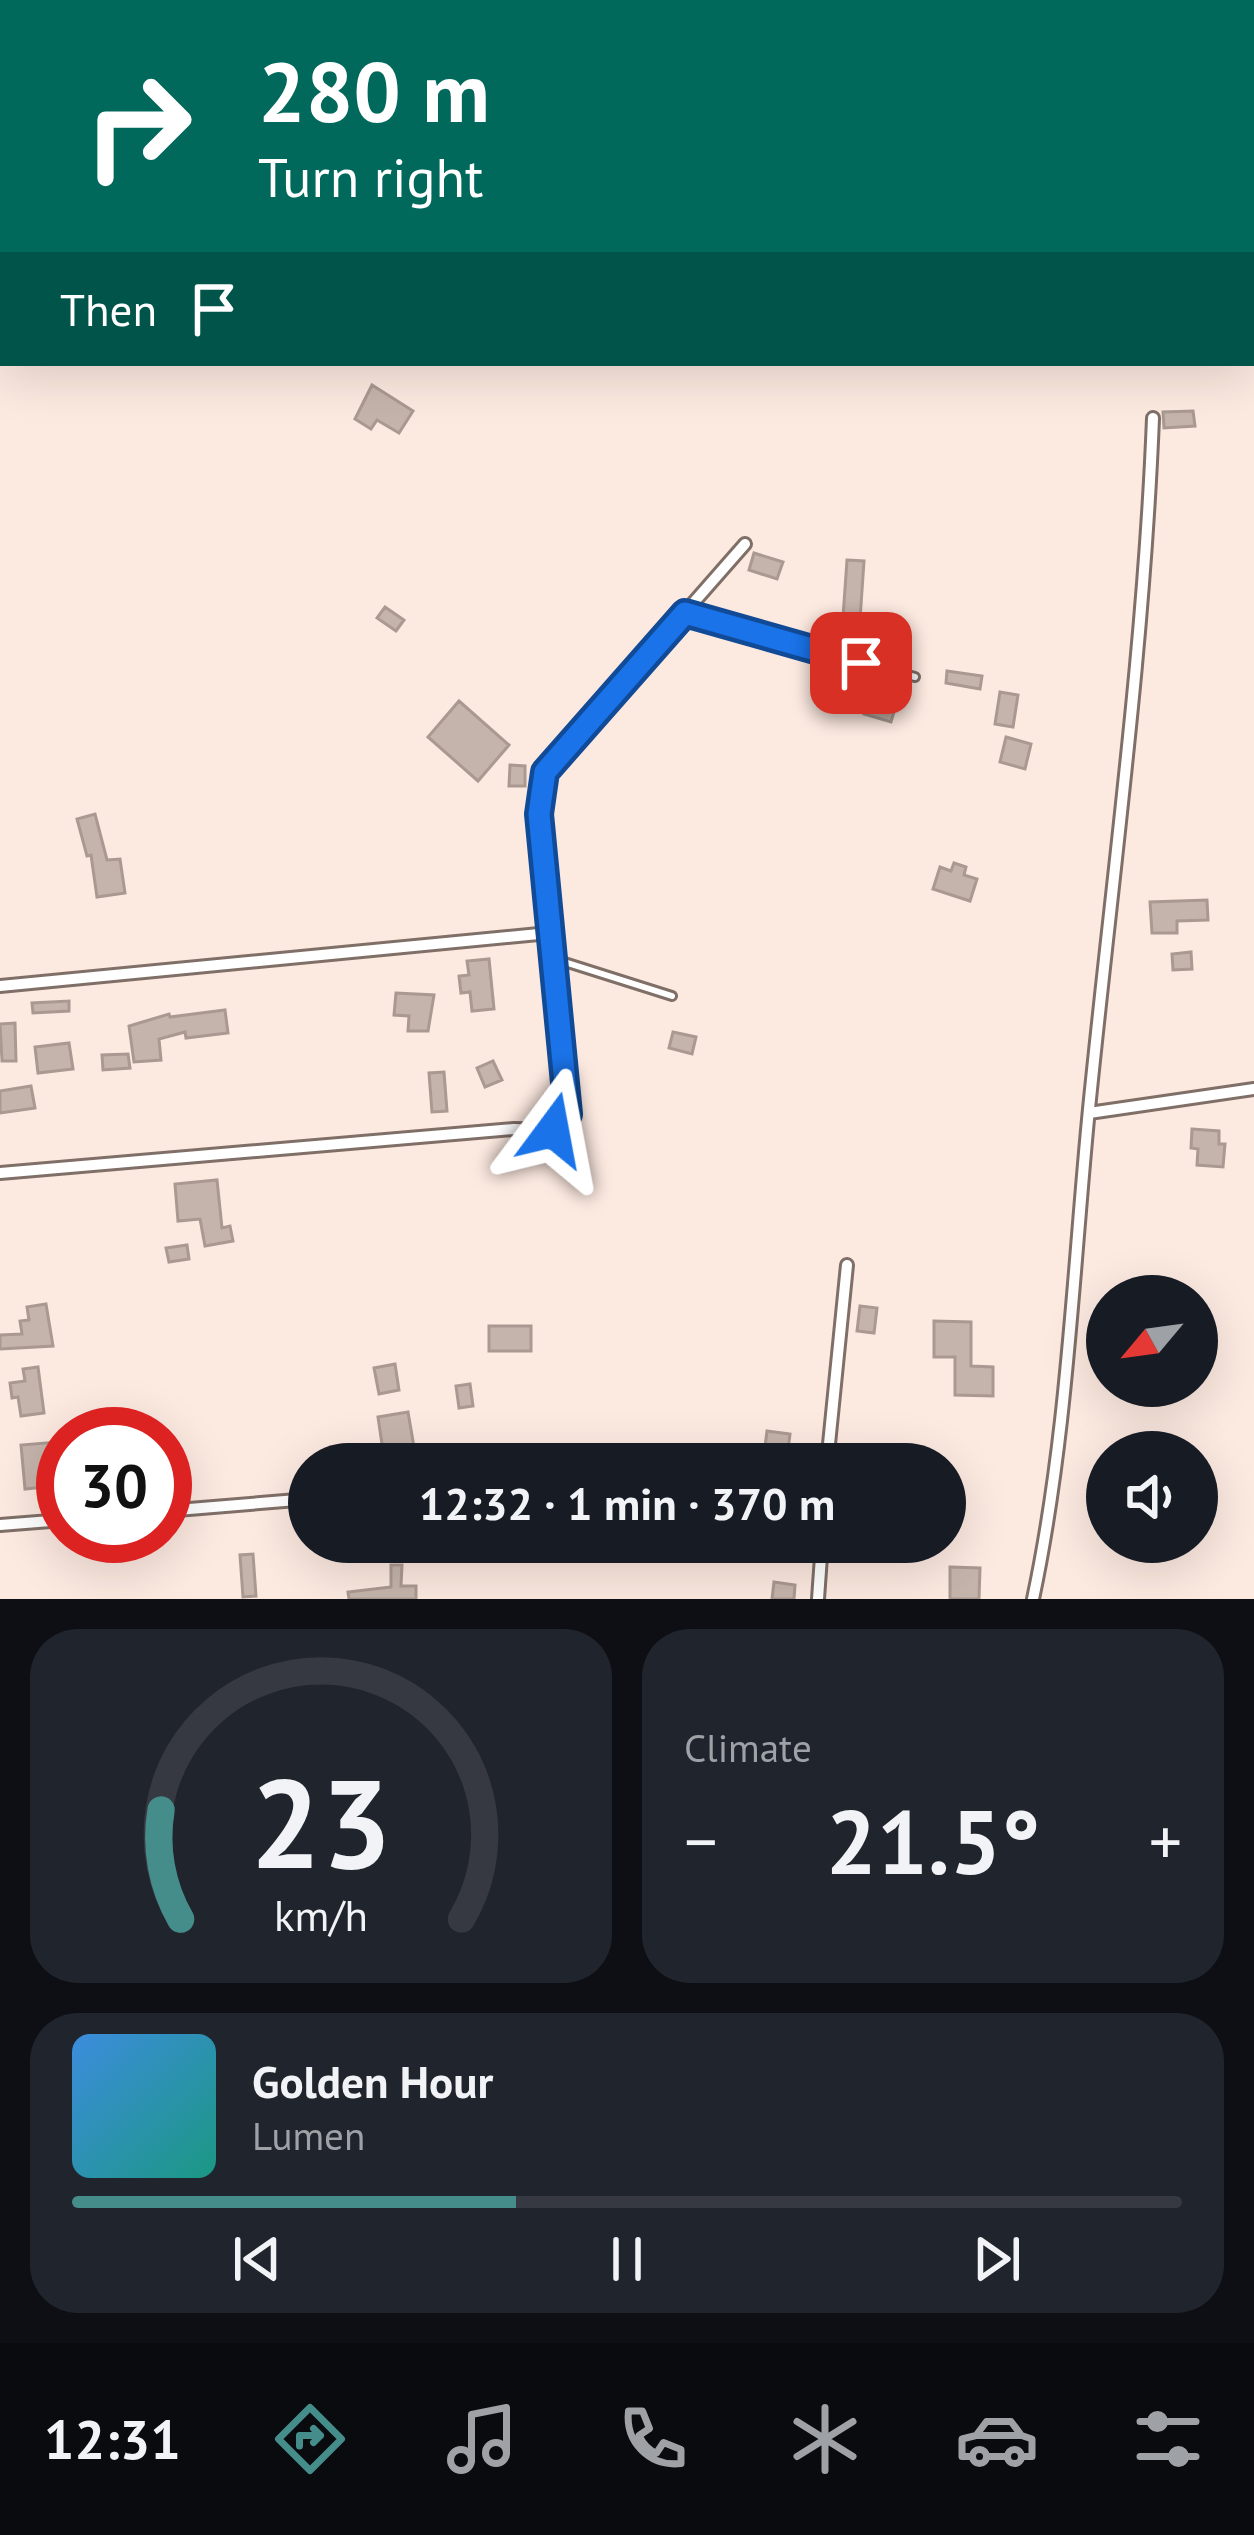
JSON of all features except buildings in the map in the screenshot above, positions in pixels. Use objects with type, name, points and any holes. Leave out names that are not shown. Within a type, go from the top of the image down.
[{"type":"street","points":[[1033,1599],[1055,1450],[1142,612],[1153,418]]},
{"type":"street","points":[[0,1173],[491,1131],[553,1130],[568,1114],[539,814],[545,772],[745,544]]},
{"type":"street","points":[[0,986],[549,934]]},
{"type":"street","points":[[1089,1113],[1254,1089]]},
{"type":"street","points":[[829,1443],[848,1265]]},
{"type":"street","points":[[192,1509],[288,1500]]},
{"type":"street","points":[[0,1525],[36,1522]]},
{"type":"street","points":[[818,1599],[821,1563]]},
{"type":"lane","points":[[685,613],[915,676]]},
{"type":"lane","points":[[553,958],[672,996]]},
{"type":"route","points":[[553,1130],[568,1114],[539,814],[545,772],[685,613],[861,663]]}]
